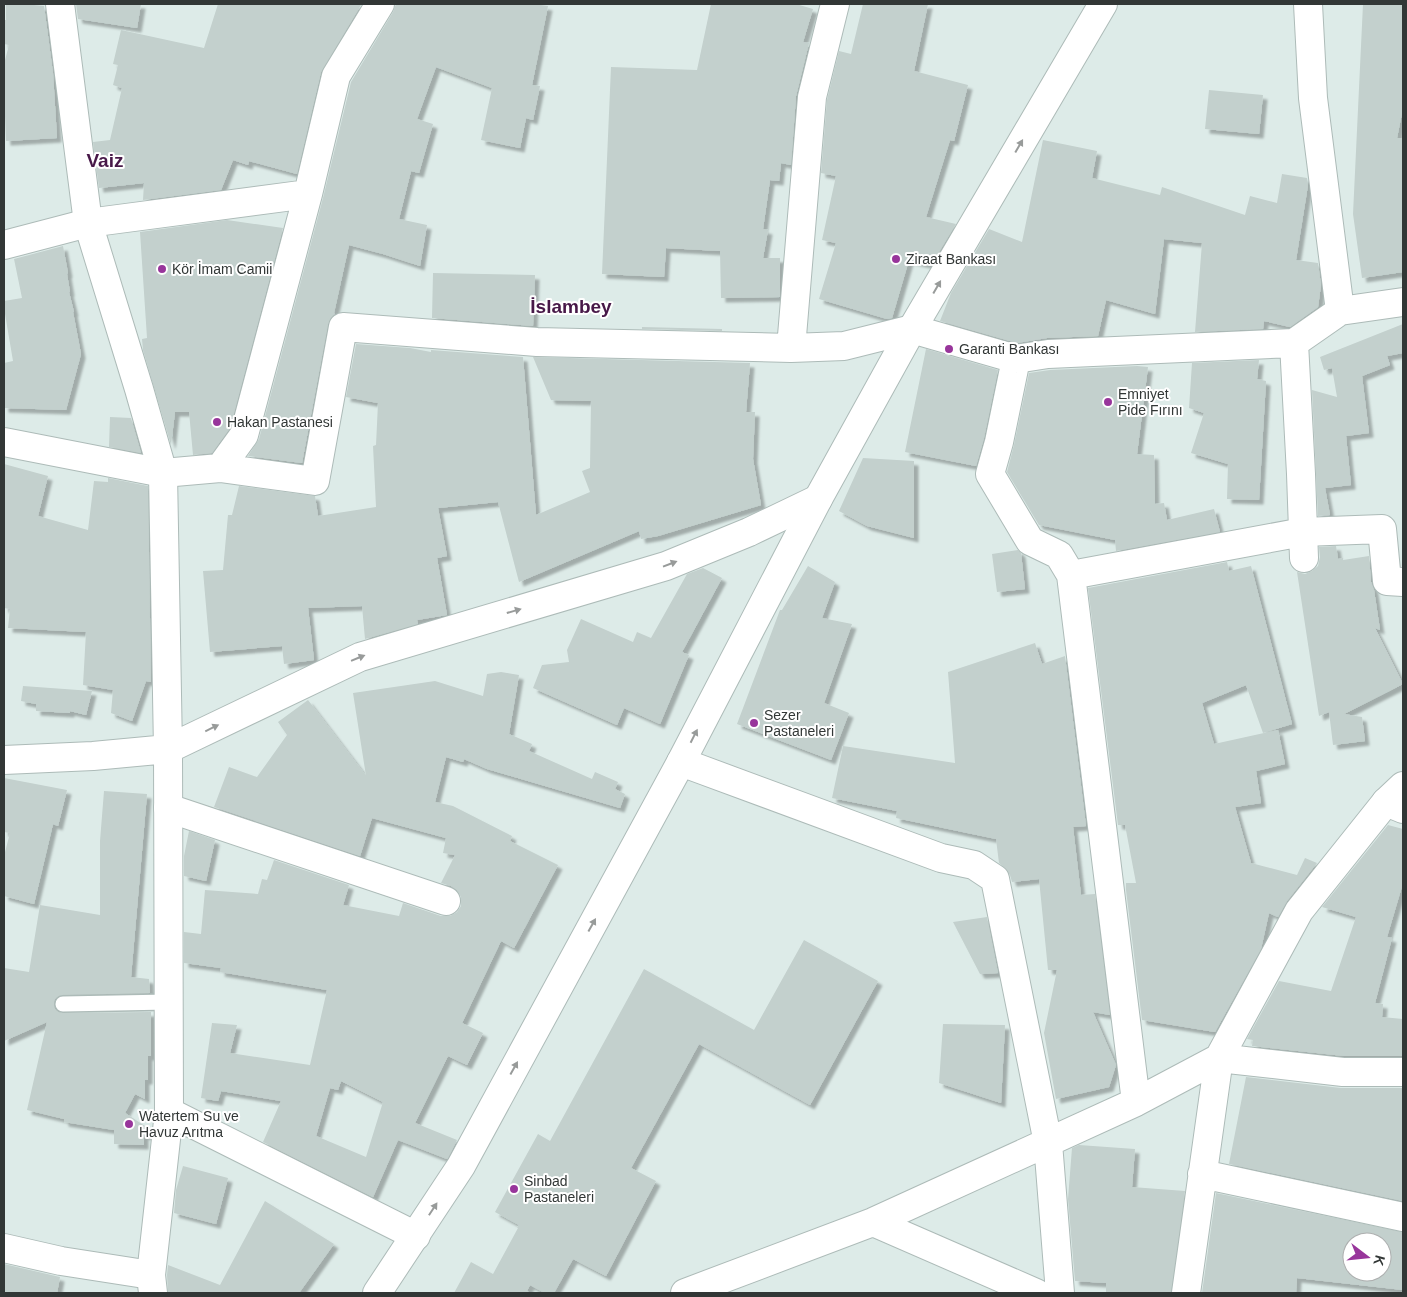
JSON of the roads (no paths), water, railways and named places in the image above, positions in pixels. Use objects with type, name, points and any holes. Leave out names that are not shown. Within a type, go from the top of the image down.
[{"type":"street","points":[[4,1248],[152,1284],[169,1112],[168,749],[163,473],[88,223],[60,4]]},
{"type":"street","points":[[220,468],[244,435],[308,194],[336,76],[380,4]]},
{"type":"street","points":[[791,348],[812,97],[835,4]]},
{"type":"street","points":[[378,1293],[461,1166],[681,762],[818,499],[912,329],[1102,4]]},
{"type":"street","points":[[1308,4],[1313,98],[1340,311]]},
{"type":"street","points":[[4,245],[88,223],[308,194]]},
{"type":"street","points":[[4,442],[163,473],[220,468],[315,481],[343,327],[537,342],[791,348],[844,346],[912,329],[1016,359],[1048,354],[1294,343],[1340,311],[1403,302]]},
{"type":"street","points":[[1294,343],[1304,545]]},
{"type":"street","points":[[1016,359],[999,442],[990,474],[1030,541],[1059,555],[1071,575],[1136,1102]]},
{"type":"street","points":[[4,760],[93,756],[168,749],[360,657],[666,566],[749,532],[818,499]]},
{"type":"street","points":[[1071,575],[1304,545],[1382,528],[1386,581],[1403,582]]},
{"type":"street","points":[[681,762],[941,858],[974,865],[995,879],[1048,1143],[1060,1293]]},
{"type":"street","points":[[1186,1293],[1219,1058],[1299,911],[1397,799]]},
{"type":"street","points":[[168,808],[446,901]]},
{"type":"street","points":[[685,1293],[873,1222],[1136,1102],[1219,1058],[1343,1072],[1403,1072]]},
{"type":"street","points":[[169,1112],[416,1236]]},
{"type":"street","points":[[1202,1174],[1403,1217]]},
{"type":"street","points":[[873,1222],[1036,1293]]},
{"type":"lane","points":[[63,1004],[169,1002]]},
{"type":"place","name":"Ziraat Bankası","points":[[896,259]]},
{"type":"place","name":"Kör İmam Camii","points":[[162,269]]},
{"type":"place","name":"Garanti Bankası","points":[[949,349]]},
{"type":"place","name":"Emniyet Pide Fırını","points":[[1108,402]]},
{"type":"place","name":"Hakan Pastanesi","points":[[217,422]]},
{"type":"place","name":"Sezer Pastaneleri","points":[[754,723]]},
{"type":"place","name":"Watertem Su ve Havuz Arıtma","points":[[129,1124]]},
{"type":"place","name":"Sinbad Pastaneleri","points":[[514,1189]]},
{"type":"district","name":"Vaiz","points":[[105,160]]},
{"type":"district","name":"İslambey","points":[[571,306]]}]
